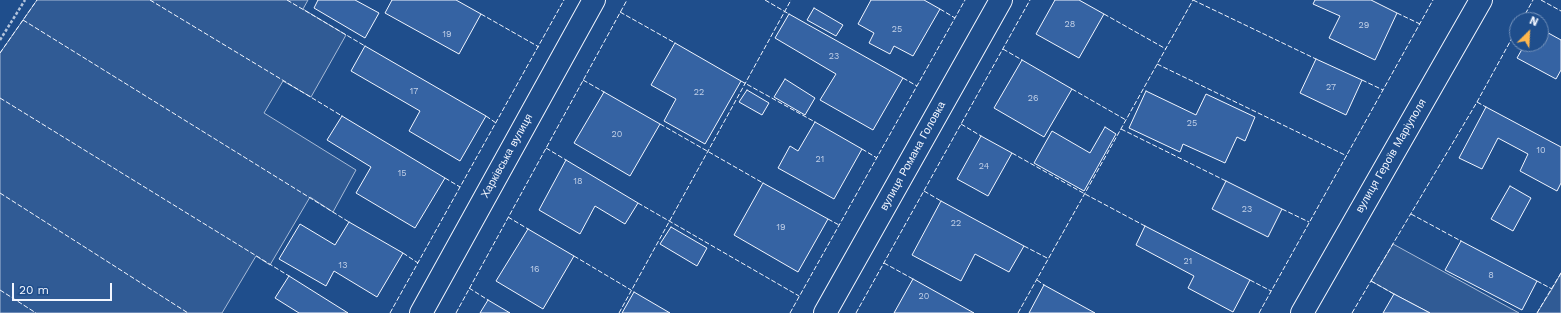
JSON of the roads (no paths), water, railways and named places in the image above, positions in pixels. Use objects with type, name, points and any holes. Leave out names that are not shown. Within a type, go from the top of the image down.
[{"type":"street","name":"Харківська вулиця","points":[[420,313],[594,0]]},
{"type":"street","name":"вулиця Романа Головка","points":[[826,313],[1001,0]]},
{"type":"street","name":"вулиця Героїв Маріуполя","points":[[1302,313],[1481,0]]}]
